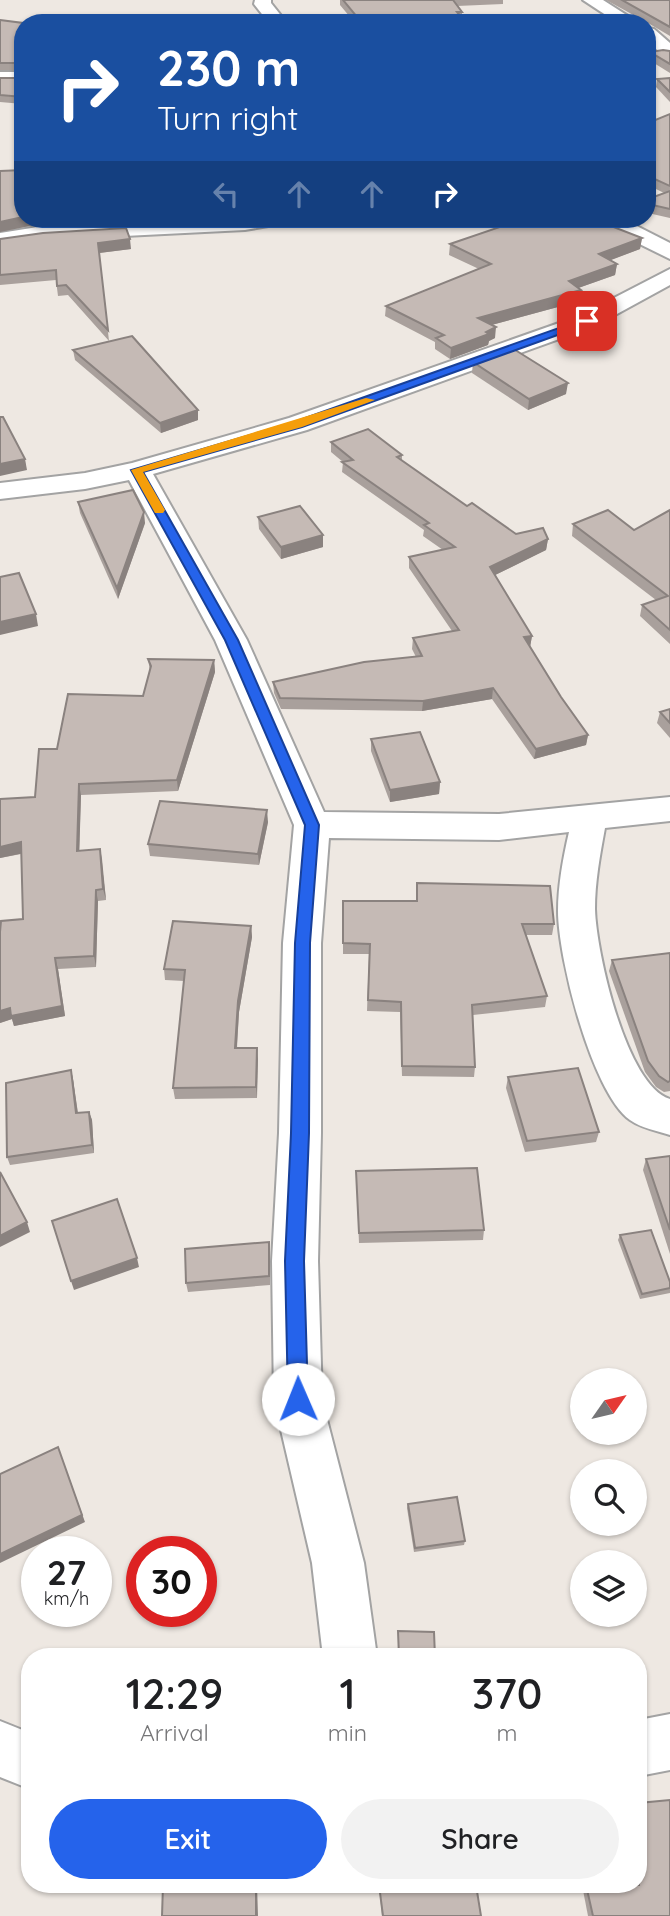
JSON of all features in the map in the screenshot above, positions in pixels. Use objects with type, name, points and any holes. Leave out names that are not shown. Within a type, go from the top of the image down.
[{"type":"street","points":[[263,0],[262,4],[271,14]]},
{"type":"street","points":[[591,0],[615,14]]},
{"type":"street","points":[[656,40],[670,53]]},
{"type":"street","points":[[0,240],[44,233],[138,228]]},
{"type":"street","points":[[624,228],[670,252]]},
{"type":"street","points":[[0,491],[85,481],[137,470],[298,424],[426,381],[587,321],[670,276]]},
{"type":"street","points":[[137,470],[231,640],[312,825],[302,943],[300,1133],[295,1261],[298,1399],[338,1563],[349,1648]]},
{"type":"street","points":[[312,825],[499,827],[670,809]]},
{"type":"street","points":[[589,818],[580,867],[577,923],[588,988],[612,1057],[642,1106],[670,1117]]},
{"type":"street","points":[[647,1746],[670,1742]]},
{"type":"street","points":[[0,1749],[21,1757]]},
{"type":"building","points":[[343,0],[453,0],[462,12],[457,12],[459,14],[355,14]]},
{"type":"building","points":[[622,0],[670,0],[670,27],[656,19],[656,14],[647,14]]},
{"type":"building","points":[[0,20],[14,22],[14,63],[0,63]]},
{"type":"building","points":[[656,51],[670,51],[670,64],[656,56]]},
{"type":"building","points":[[0,78],[14,78],[14,96],[0,95]]},
{"type":"building","points":[[670,78],[670,92],[657,79]]},
{"type":"building","points":[[670,114],[670,186],[656,180],[656,120]]},
{"type":"building","points":[[14,170],[14,219],[0,222],[0,171]]},
{"type":"building","points":[[670,191],[670,209],[656,206],[656,196]]},
{"type":"building","points":[[126,228],[130,239],[98,243],[108,330],[66,285],[57,286],[56,270],[0,275],[0,239],[43,233]]},
{"type":"building","points":[[497,228],[616,228],[642,238],[599,254],[617,264],[569,281],[581,290],[478,318],[496,327],[486,332],[489,334],[451,348],[436,338],[444,335],[386,306],[491,264],[450,244]]},
{"type":"building","points":[[132,336],[198,410],[160,423],[73,350]]},
{"type":"building","points":[[512,348],[568,383],[529,399],[473,362]]},
{"type":"building","points":[[0,417],[3,417],[25,459],[0,464]]},
{"type":"building","points":[[368,429],[402,455],[397,457],[467,506],[472,503],[516,534],[543,528],[548,539],[490,567],[532,636],[524,637],[588,735],[536,749],[493,688],[423,701],[280,698],[273,682],[364,662],[422,656],[413,638],[459,630],[409,557],[455,547],[424,525],[429,523],[342,462],[353,460],[331,442]]},
{"type":"building","points":[[133,490],[144,512],[117,588],[78,502]]},
{"type":"building","points":[[300,506],[323,535],[281,547],[258,517]]},
{"type":"building","points":[[608,510],[634,530],[670,510],[670,630],[642,605],[668,596],[573,524]]},
{"type":"building","points":[[19,573],[36,614],[0,622],[0,577]]},
{"type":"building","points":[[148,659],[214,660],[177,780],[79,784],[77,851],[100,849],[103,889],[96,890],[94,956],[55,958],[62,1006],[11,1016],[10,1008],[0,1011],[0,932],[1,921],[23,919],[21,842],[0,847],[0,799],[35,797],[39,749],[57,749],[68,694],[143,696],[151,666]]},
{"type":"building","points":[[670,709],[670,723],[660,712]]},
{"type":"building","points":[[420,732],[440,782],[390,790],[371,739]]},
{"type":"building","points":[[160,801],[267,810],[258,854],[148,844]]},
{"type":"building","points":[[417,883],[550,886],[554,924],[522,924],[547,996],[472,1005],[475,1067],[402,1066],[401,1002],[368,1000],[370,944],[343,943],[343,901],[417,901]]},
{"type":"building","points":[[173,921],[251,926],[238,1001],[235,1048],[257,1048],[256,1087],[173,1088],[185,970],[164,969]]},
{"type":"building","points":[[670,953],[668,1082],[659,1076],[648,1061],[612,960]]},
{"type":"building","points":[[578,1068],[599,1132],[527,1141],[508,1077]]},
{"type":"building","points":[[71,1070],[76,1113],[89,1112],[92,1145],[7,1157],[6,1083]]},
{"type":"building","points":[[670,1156],[670,1230],[646,1159]]},
{"type":"building","points":[[477,1168],[484,1230],[359,1233],[356,1171]]},
{"type":"building","points":[[0,1172],[27,1222],[0,1236]]},
{"type":"building","points":[[117,1199],[137,1258],[71,1281],[52,1221]]},
{"type":"building","points":[[651,1230],[670,1288],[642,1294],[620,1235]]},
{"type":"building","points":[[269,1242],[269,1276],[186,1283],[185,1249]]},
{"type":"building","points":[[58,1447],[82,1515],[38,1536],[21,1536],[21,1544],[0,1554],[0,1474]]},
{"type":"building","points":[[457,1497],[465,1541],[415,1548],[408,1504]]},
{"type":"building","points":[[398,1631],[434,1632],[435,1648],[399,1648]]},
{"type":"building","points":[[670,1800],[670,1916],[593,1916],[588,1893],[647,1893],[647,1802]]},
{"type":"building","points":[[163,1893],[256,1893],[256,1916],[162,1916]]},
{"type":"building","points":[[380,1893],[477,1893],[481,1916],[383,1916]]},
{"type":"slow traffic","points":[[159,510],[137,470],[298,424],[370,400]]},
{"type":"route","points":[[298,1399],[295,1261],[300,1133],[302,943],[312,825],[231,640],[137,470],[298,424],[426,381],[587,321]]}]
